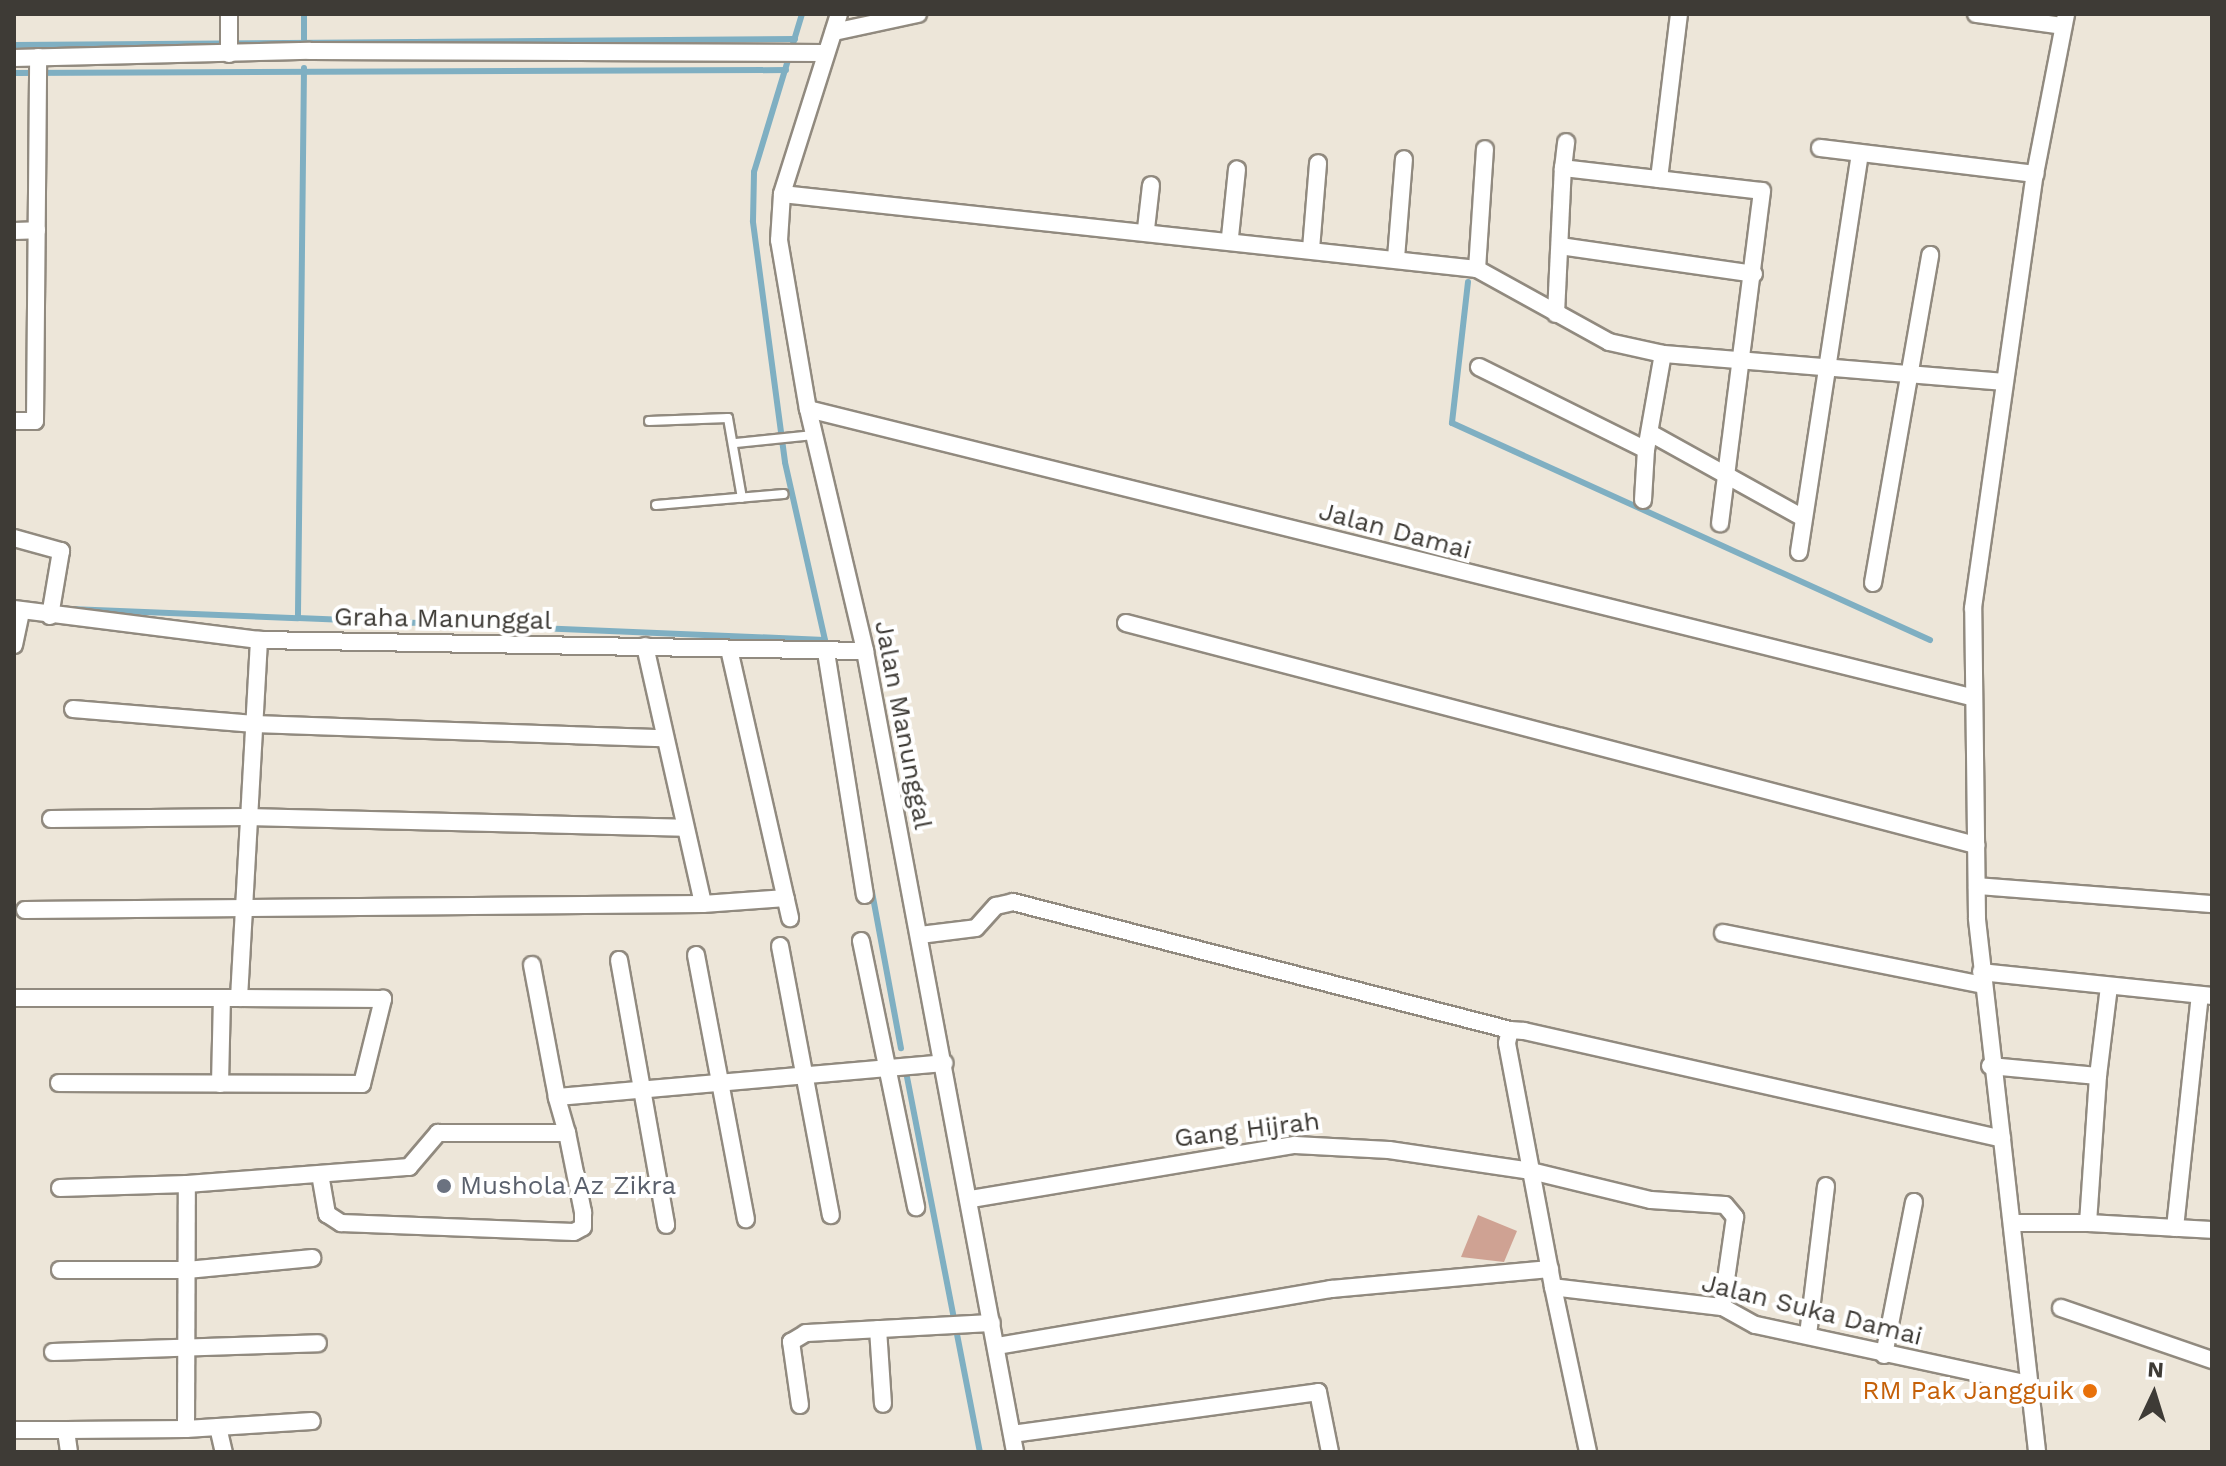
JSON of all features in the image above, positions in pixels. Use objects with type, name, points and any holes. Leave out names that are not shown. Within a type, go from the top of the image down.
[{"type":"street","points":[[229,14],[229,54]]},
{"type":"street","name":"Jalan Manunggal","points":[[839,14],[834,32],[822,53],[782,194],[779,240],[811,435],[862,651],[920,935],[971,1199],[1015,1452]]},
{"type":"street","points":[[834,32],[918,14]]},
{"type":"street","points":[[1659,179],[1679,14]]},
{"type":"street","points":[[1976,14],[2064,20],[2035,174],[1979,543],[1971,697],[1982,978],[2037,1452]]},
{"type":"street","points":[[14,58],[38,60],[229,54],[822,53]]},
{"type":"street","points":[[14,421],[35,421],[38,60]]},
{"type":"street","points":[[1556,314],[1566,142]]},
{"type":"street","points":[[1820,148],[2035,174]]},
{"type":"street","points":[[1477,269],[1485,149]]},
{"type":"street","points":[[1799,552],[1860,154]]},
{"type":"street","points":[[1396,258],[1404,159]]},
{"type":"street","points":[[1311,249],[1318,163]]},
{"type":"street","points":[[1563,168],[1762,191],[1754,274],[1720,523]]},
{"type":"street","points":[[1230,237],[1237,169]]},
{"type":"street","points":[[1146,229],[1151,185]]},
{"type":"street","points":[[782,194],[1230,237],[1477,269],[1609,342],[1663,354],[1910,377],[2003,382]]},
{"type":"street","points":[[14,231],[37,230]]},
{"type":"street","points":[[1560,246],[1754,274]]},
{"type":"street","points":[[1873,583],[1930,255]]},
{"type":"street","points":[[1643,500],[1646,450],[1652,434],[1663,354]]},
{"type":"street","points":[[1479,367],[1646,450]]},
{"type":"street","name":"Jalan Damai","points":[[808,409],[1971,697]]},
{"type":"street","points":[[1652,434],[1802,517]]},
{"type":"street","points":[[14,538],[61,551],[50,616]]},
{"type":"street","points":[[14,645],[18,610]]},
{"type":"street","name":"Graha Manunggal","points":[[18,610],[259,640],[862,651]]},
{"type":"street","points":[[1126,623],[1976,845]]},
{"type":"street","points":[[220,1084],[240,904],[259,640]]},
{"type":"street","points":[[645,646],[663,738],[703,904]]},
{"type":"street","points":[[729,649],[790,918]]},
{"type":"street","points":[[826,652],[865,895]]},
{"type":"street","points":[[73,709],[254,724],[663,738]]},
{"type":"street","points":[[51,819],[247,817],[684,828]]},
{"type":"street","points":[[1977,886],[2212,904]]},
{"type":"street","points":[[25,910],[240,904],[703,904],[786,898]]},
{"type":"street","points":[[920,935],[976,928],[996,906],[1013,902],[1510,1030],[2002,1139]]},
{"type":"street","points":[[1723,933],[1982,978],[2206,996],[2175,1228]]},
{"type":"street","points":[[861,941],[916,1207]]},
{"type":"street","points":[[780,946],[831,1215]]},
{"type":"street","points":[[696,955],[746,1219]]},
{"type":"street","points":[[619,960],[639,1090],[666,1225]]},
{"type":"street","points":[[320,1174],[327,1214],[341,1223],[574,1232],[583,1227],[583,1212],[532,965]]},
{"type":"street","points":[[2088,1223],[2098,1076],[2109,987]]},
{"type":"street","points":[[14,998],[383,999],[362,1084],[59,1083]]},
{"type":"street","points":[[1510,1030],[1507,1061],[1588,1452]]},
{"type":"street","points":[[557,1097],[945,1063]]},
{"type":"street","points":[[1990,1066],[2098,1076]]},
{"type":"street","points":[[60,1188],[187,1184],[409,1167],[438,1133],[567,1133]]},
{"type":"street","name":"Gang Hijrah","points":[[971,1199],[1295,1145],[1334,1143],[1531,1171],[1651,1200],[1725,1205],[1735,1217],[1722,1307]]},
{"type":"street","points":[[186,1429],[187,1184]]},
{"type":"street","points":[[1808,1335],[1826,1186]]},
{"type":"street","points":[[1884,1355],[1914,1202]]},
{"type":"street","points":[[2012,1223],[2088,1223],[2212,1230]]},
{"type":"street","points":[[60,1270],[187,1270],[312,1258]]},
{"type":"street","points":[[997,1346],[1331,1289],[1550,1269]]},
{"type":"street","name":"Jalan Suka Damai","points":[[1553,1287],[1722,1307],[1755,1325],[2029,1384]]},
{"type":"street","points":[[2061,1308],[2212,1360]]},
{"type":"street","points":[[800,1405],[791,1342],[806,1333],[992,1323]]},
{"type":"street","points":[[878,1329],[883,1404]]},
{"type":"street","points":[[53,1352],[186,1345],[318,1343]]},
{"type":"street","points":[[1012,1434],[1318,1392],[1330,1452]]},
{"type":"street","points":[[14,1430],[186,1429],[312,1421]]},
{"type":"street","points":[[218,1427],[224,1452]]},
{"type":"street","points":[[66,1430],[69,1452]]},
{"type":"lane","points":[[649,421],[720,416],[732,425],[742,498]]},
{"type":"lane","points":[[736,443],[811,435]]},
{"type":"lane","points":[[656,505],[784,494]]},
{"type":"building","points":[[1478,1215],[1517,1231],[1504,1262],[1461,1257]]},
{"type":"waterway","points":[[304,14],[304,40]]},
{"type":"waterway","points":[[304,68],[298,618],[825,640],[785,462],[753,221],[754,172],[802,14]]},
{"type":"waterway","points":[[14,45],[795,39]]},
{"type":"waterway","points":[[14,73],[786,70]]},
{"type":"waterway","points":[[1468,282],[1452,423],[1930,640]]},
{"type":"waterway","points":[[70,609],[298,618]]},
{"type":"waterway","points":[[872,892],[901,1048]]},
{"type":"waterway","points":[[907,1077],[980,1452]]},
{"type":"place","name":"Mushola Az Zikra","points":[[444,1186]]},
{"type":"place","name":"RM Pak Jangguik","points":[[2090,1391]]}]
